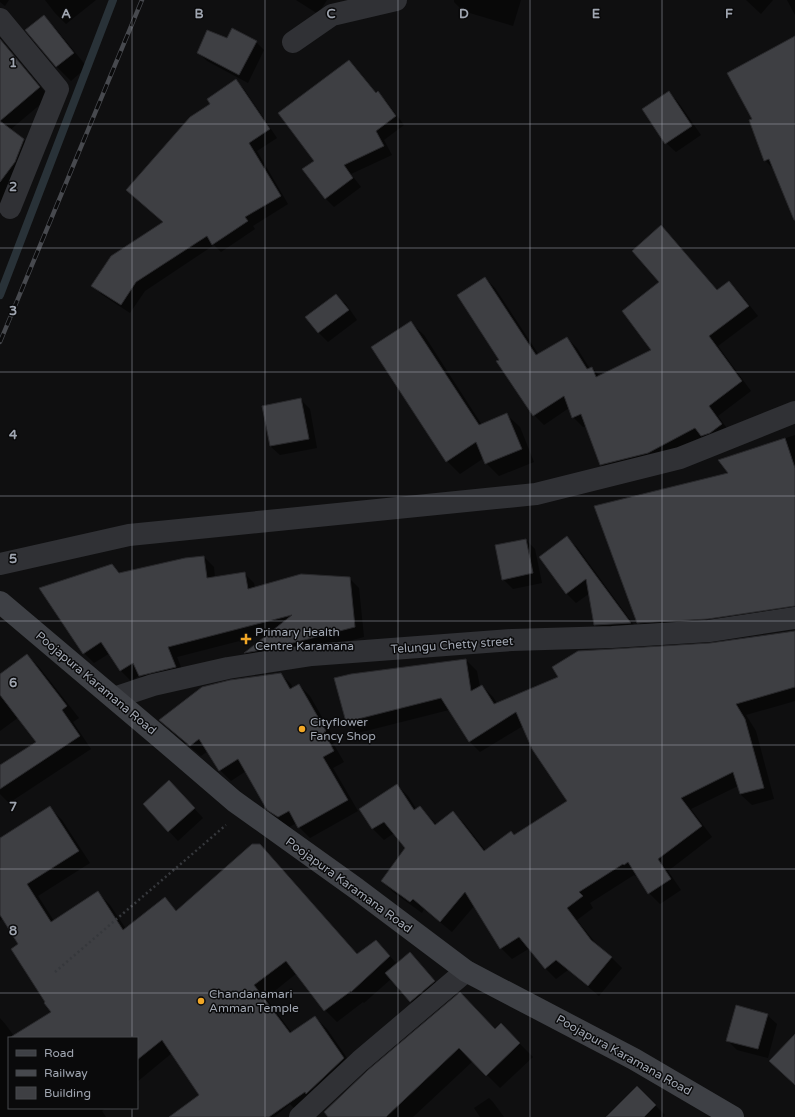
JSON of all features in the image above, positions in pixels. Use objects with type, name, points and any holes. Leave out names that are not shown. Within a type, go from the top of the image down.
[{"type":"main road","name":"Poojapura Karamana Road","points":[[0,602],[244,809],[466,971],[634,1058],[733,1117]]},
{"type":"street","points":[[294,42],[332,15],[396,0]]},
{"type":"street","points":[[0,19],[58,90],[10,208]]},
{"type":"street","points":[[0,564],[129,535],[536,494],[680,458],[795,412]]},
{"type":"street","name":"Telungu Chetty street","points":[[114,698],[153,685],[228,668],[312,655],[512,640],[612,637],[709,631],[795,618]]},
{"type":"street","points":[[300,1117],[360,1061],[466,971]]},
{"type":"path","points":[[55,972],[244,809]]},
{"type":"building","points":[[44,15],[74,53],[56,67],[25,30]]},
{"type":"building","points":[[232,28],[257,41],[239,75],[197,53],[207,30],[227,38]]},
{"type":"building","points":[[795,36],[794,220],[769,159],[764,161],[749,120],[752,119],[727,73]]},
{"type":"building","points":[[0,39],[40,87],[0,121]]},
{"type":"building","points":[[349,60],[376,93],[378,91],[396,116],[376,131],[384,146],[344,165],[353,178],[325,199],[302,169],[314,161],[278,113]]},
{"type":"building","points":[[236,79],[270,129],[249,143],[281,196],[245,217],[248,221],[212,245],[207,236],[136,282],[121,305],[91,286],[111,256],[163,222],[126,190],[190,117],[210,104],[207,99]]},
{"type":"building","points":[[669,91],[692,126],[665,144],[642,109]]},
{"type":"building","points":[[0,121],[24,139],[15,162],[0,182]]},
{"type":"building","points":[[661,225],[717,290],[729,281],[749,306],[709,336],[742,381],[709,406],[722,424],[710,433],[701,436],[695,428],[648,453],[600,465],[581,414],[572,418],[564,396],[533,416],[496,361],[499,360],[457,295],[485,277],[536,355],[567,337],[587,369],[592,367],[596,377],[651,350],[622,311],[659,282],[632,251]]},
{"type":"building","points":[[336,294],[349,310],[318,333],[305,317]]},
{"type":"building","points":[[411,321],[479,425],[507,413],[522,449],[485,464],[476,442],[446,462],[371,347]]},
{"type":"building","points":[[301,398],[309,439],[270,446],[262,406]]},
{"type":"building","points":[[785,438],[795,468],[795,606],[708,619],[637,623],[594,506],[728,473],[718,460]]},
{"type":"building","points":[[567,536],[631,623],[594,625],[586,579],[566,594],[539,557]]},
{"type":"building","points":[[526,539],[533,573],[502,580],[495,545]]},
{"type":"building","points":[[204,556],[207,578],[245,572],[248,589],[301,574],[350,577],[355,627],[273,648],[244,653],[292,615],[168,647],[176,667],[139,676],[133,663],[120,671],[101,642],[83,654],[39,588],[112,564],[119,573],[185,558]]},
{"type":"building","points":[[795,631],[795,687],[736,704],[745,719],[764,788],[740,794],[733,772],[681,798],[702,826],[658,859],[671,879],[648,894],[628,862],[579,892],[583,896],[567,908],[591,940],[612,957],[588,986],[556,960],[545,969],[519,937],[500,949],[465,892],[440,922],[413,899],[410,902],[381,881],[405,848],[384,822],[372,829],[359,809],[397,784],[414,810],[420,806],[435,825],[453,811],[484,851],[511,831],[514,835],[567,801],[532,749],[516,712],[469,742],[441,698],[346,722],[334,678],[351,674],[466,659],[471,691],[482,685],[494,704],[558,677],[552,667],[578,651],[710,643]]},
{"type":"building","points":[[27,654],[67,706],[62,710],[80,736],[0,789],[0,765],[36,742],[0,695],[0,674]]},
{"type":"building","points":[[281,673],[290,689],[299,684],[326,731],[324,732],[334,751],[323,757],[348,800],[298,828],[289,811],[278,817],[267,810],[238,759],[219,771],[199,739],[190,746],[159,720],[202,687],[230,680]]},
{"type":"building","points":[[169,780],[195,808],[168,832],[143,804]]},
{"type":"building","points":[[50,806],[79,851],[27,884],[51,922],[98,891],[123,930],[165,897],[176,911],[252,844],[260,844],[357,954],[376,940],[390,956],[351,992],[324,1011],[286,961],[254,985],[290,1033],[315,1016],[344,1058],[306,1094],[305,1092],[269,1117],[169,1117],[199,1095],[162,1040],[138,1059],[138,1037],[11,1037],[51,1012],[11,949],[18,944],[0,915],[0,838]]},
{"type":"building","points":[[410,952],[435,981],[410,1002],[385,973]]},
{"type":"building","points":[[460,992],[495,1029],[501,1023],[520,1043],[486,1076],[459,1048],[386,1117],[328,1117],[324,1112],[368,1070]]},
{"type":"building","points":[[736,1005],[768,1014],[758,1049],[726,1041]]},
{"type":"building","points":[[795,1034],[795,1085],[769,1061]]},
{"type":"building","points":[[637,1086],[656,1105],[644,1117],[606,1117]]},
{"type":"waterway","points":[[0,295],[113,0]]},
{"type":"railway","points":[[0,342],[142,0]]},
{"type":"place","name":"Primary Health Centre Karamana","points":[[246,639]]},
{"type":"place","name":"Cityflower Fancy Shop","points":[[302,729]]},
{"type":"place","name":"Chandanamari Amman Temple","points":[[201,1001]]}]
